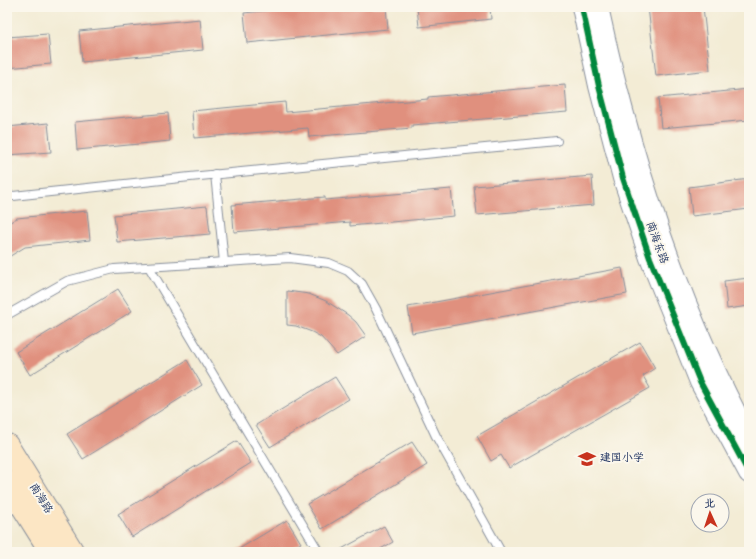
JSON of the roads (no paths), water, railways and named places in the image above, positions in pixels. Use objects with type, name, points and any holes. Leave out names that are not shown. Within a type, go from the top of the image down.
[{"type":"main road","name":"南海路","points":[[7,445],[25,502],[51,552]]},
{"type":"main road","name":"南海路","points":[[7,482],[73,552]]},
{"type":"street","name":"南海东路","points":[[582,7],[599,86],[623,178],[650,258],[700,382],[749,473]]},
{"type":"street","name":"南海东路","points":[[598,7],[619,101],[652,210],[670,262],[697,330],[729,401],[749,438]]},
{"type":"lane","points":[[13,196],[215,174],[557,141]]},
{"type":"lane","points":[[215,174],[224,262]]},
{"type":"lane","points":[[7,315],[67,281],[114,269],[290,258],[329,263],[348,272],[362,284],[376,309],[436,436],[501,552]]},
{"type":"lane","points":[[149,267],[319,552]]},
{"type":"place","name":"建国小学","points":[[587,459]]}]
